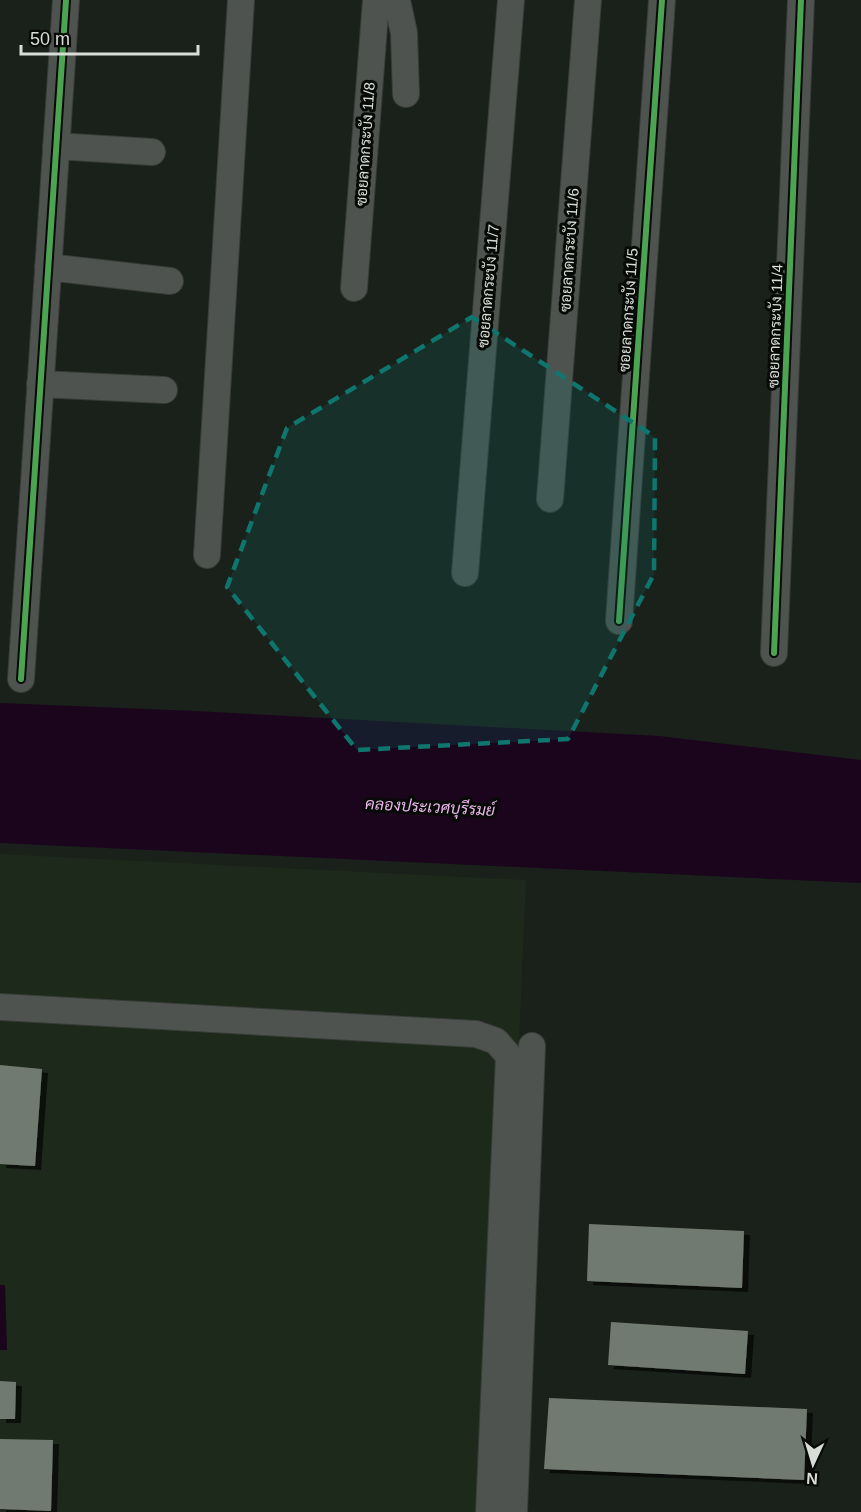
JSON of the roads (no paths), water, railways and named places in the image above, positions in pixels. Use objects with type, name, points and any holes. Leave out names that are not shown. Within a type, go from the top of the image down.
[{"type":"street","points":[[21,679],[66,0]]},
{"type":"street","points":[[207,555],[241,0]]},
{"type":"street","name":"ซอยลาดกระบัง 11/8","points":[[354,288],[376,0]]},
{"type":"street","points":[[383,0],[398,5],[402,18],[406,94]]},
{"type":"street","name":"ซอยลาดกระบัง 11/7","points":[[465,573],[510,0]]},
{"type":"street","name":"ซอยลาดกระบัง 11/6","points":[[550,499],[588,0]]},
{"type":"street","name":"ซอยลาดกระบัง 11/5","points":[[619,621],[662,0]]},
{"type":"street","name":"ซอยลาดกระบัง 11/4","points":[[774,653],[801,0]]},
{"type":"street","points":[[56,146],[152,152]]},
{"type":"street","points":[[48,267],[170,281]]},
{"type":"street","points":[[40,384],[164,390]]},
{"type":"street","points":[[0,1006],[476,1035],[496,1041],[509,1056],[489,1512]]},
{"type":"street","points":[[514,1512],[532,1046]]},
{"type":"water","name":"คลองประเวศบุรีรมย์","points":[[0,703],[659,736],[861,760],[861,883],[0,843]]},
{"type":"water","points":[[0,1285],[5,1285],[7,1350],[0,1350]]}]
